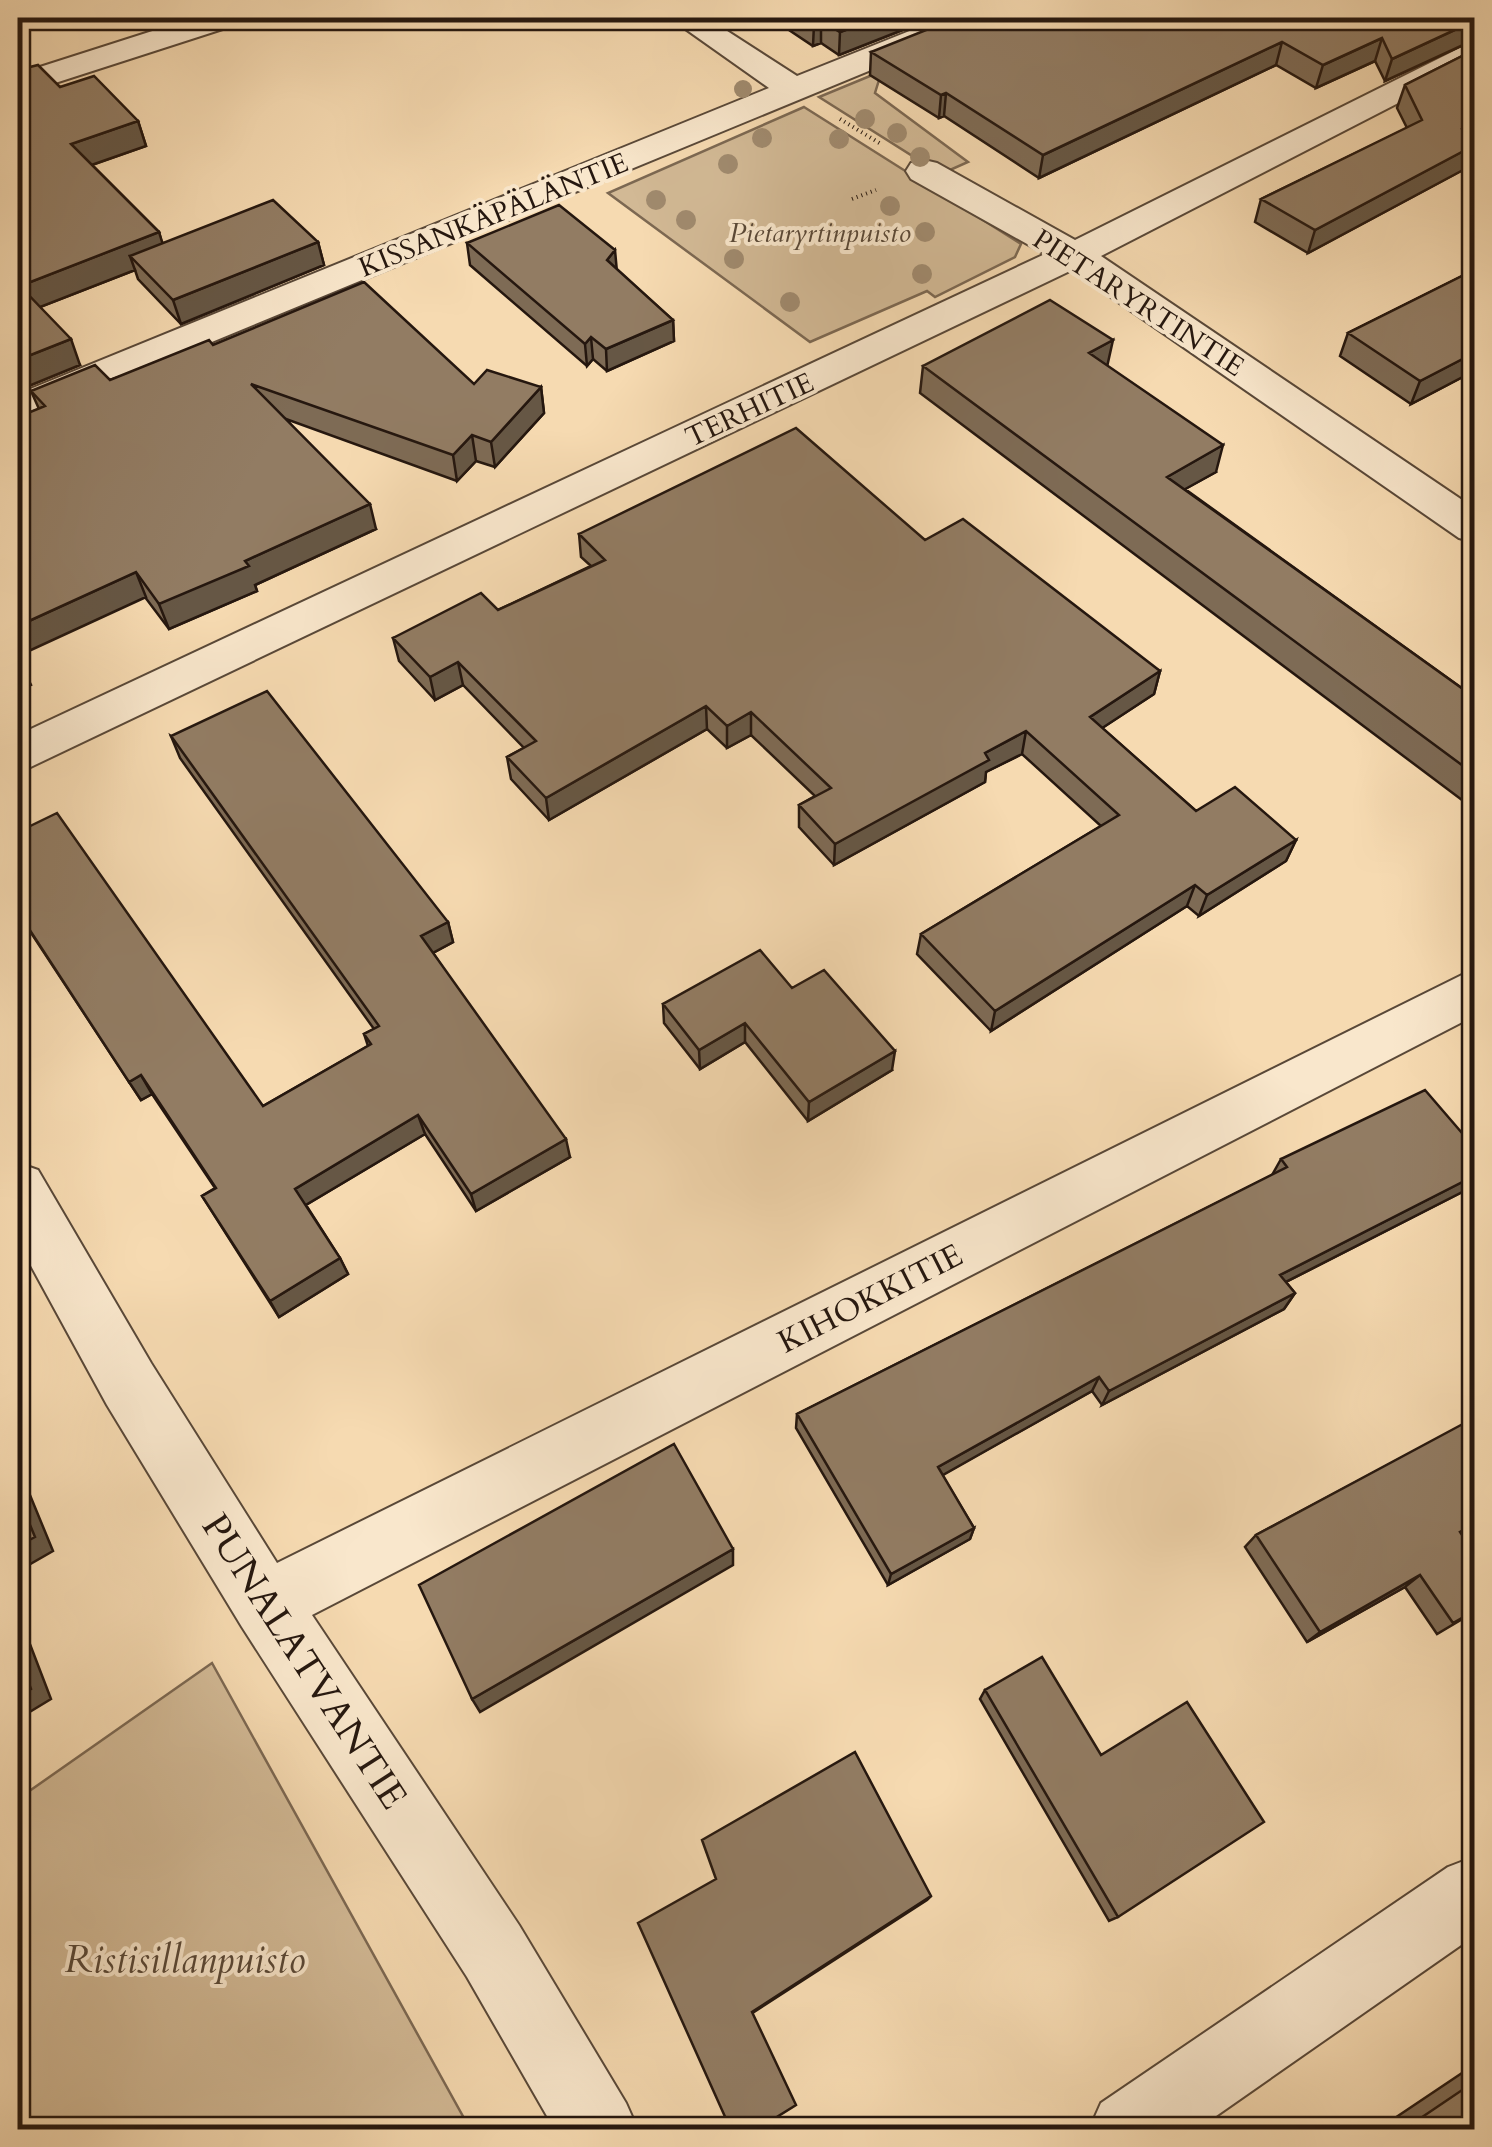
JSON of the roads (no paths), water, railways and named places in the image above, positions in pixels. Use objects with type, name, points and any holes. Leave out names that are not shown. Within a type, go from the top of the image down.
[{"type":"street","points":[[18,86],[224,18]]},
{"type":"street","points":[[686,18],[795,90]]},
{"type":"street","name":"KISSANKÄPÄLÄNTIE","points":[[18,409],[969,18]]},
{"type":"street","name":"TERHITIE","points":[[18,755],[1074,255],[1474,50]]},
{"type":"street","name":"PIETARYRTINTIE","points":[[924,171],[1074,255],[1470,520]]},
{"type":"street","name":"KIHOKKITIE","points":[[265,1604],[1474,991]]},
{"type":"street","name":"PUNALATVANTIE","points":[[18,1188],[129,1384],[265,1604],[494,1952],[599,2130]]},
{"type":"street","points":[[1128,2130],[1474,1893]]},
{"type":"park label","name":"Pietaryrtinpuisto","points":[[820,232]]},
{"type":"park label","name":"Ristisillanpuisto","points":[[185,1959]]}]
